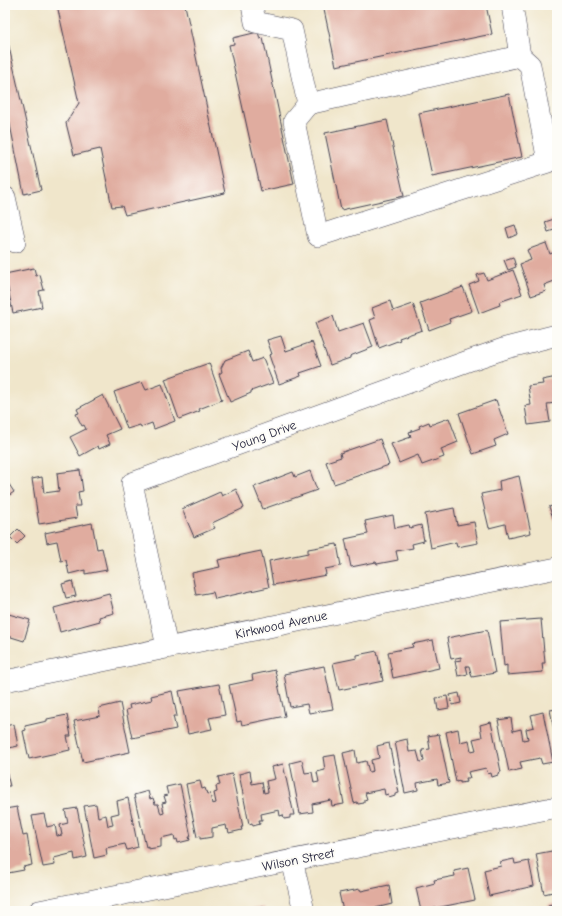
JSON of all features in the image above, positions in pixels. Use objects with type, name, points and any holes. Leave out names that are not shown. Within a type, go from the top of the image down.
[{"type":"street","points":[[252,5],[255,22],[292,30],[308,104]]},
{"type":"street","points":[[512,5],[520,56],[530,65],[548,162],[318,236],[294,121],[308,104],[520,56]]},
{"type":"street","points":[[5,197],[15,242]]},
{"type":"street","name":"Young Drive","points":[[167,647],[132,483],[468,361],[506,348],[557,335]]},
{"type":"street","name":"Kirkwood Avenue","points":[[5,681],[557,568]]},
{"type":"street","name":"Wilson Street","points":[[39,911],[557,807]]},
{"type":"street","points":[[292,860],[304,911]]},
{"type":"building","points":[[57,5],[185,5],[225,193],[125,215],[122,206],[112,207],[100,149],[74,155],[66,123],[79,103]]},
{"type":"building","points":[[323,5],[486,5],[492,34],[336,66]]},
{"type":"building","points":[[5,29],[41,190],[24,194],[5,100]]},
{"type":"building","points":[[258,32],[260,39],[263,38],[294,184],[261,191],[229,45],[234,44],[233,38]]},
{"type":"building","points":[[509,94],[522,157],[432,176],[419,113]]},
{"type":"building","points":[[387,120],[404,196],[341,210],[325,133]]},
{"type":"building","points":[[554,219],[557,229],[548,232],[545,222]]},
{"type":"building","points":[[515,225],[518,234],[509,238],[506,228]]},
{"type":"building","points":[[546,243],[550,254],[557,251],[557,280],[544,285],[546,291],[531,296],[520,264],[531,260],[527,250]]},
{"type":"building","points":[[513,257],[516,267],[508,270],[504,260]]},
{"type":"building","points":[[34,268],[36,276],[40,275],[44,290],[39,291],[42,307],[13,313],[5,274]]},
{"type":"building","points":[[513,270],[522,294],[499,302],[500,305],[479,313],[469,285],[479,281],[477,275],[484,273],[487,280]]},
{"type":"building","points":[[463,287],[472,311],[449,319],[450,322],[429,330],[420,303]]},
{"type":"building","points":[[390,301],[393,311],[413,304],[422,330],[399,338],[400,340],[379,348],[370,320],[375,318],[372,308]]},
{"type":"building","points":[[333,316],[338,332],[364,323],[373,347],[350,356],[350,358],[330,365],[315,323]]},
{"type":"building","points":[[281,336],[286,351],[312,342],[321,366],[300,373],[301,376],[279,384],[269,355],[272,354],[267,340]]},
{"type":"building","points":[[248,351],[252,362],[263,358],[273,383],[251,391],[251,393],[230,402],[219,374],[222,372],[221,368],[225,360]]},
{"type":"building","points":[[209,363],[222,400],[179,419],[165,379]]},
{"type":"building","points":[[557,377],[557,403],[547,404],[550,422],[528,425],[525,406],[531,405],[528,386],[543,384],[542,380]]},
{"type":"building","points":[[142,382],[146,390],[162,384],[175,421],[154,429],[152,423],[141,427],[140,425],[127,429],[114,392]]},
{"type":"building","points":[[103,395],[120,429],[106,435],[110,444],[99,449],[98,446],[80,456],[70,437],[86,429],[84,425],[82,426],[76,414],[79,413],[77,409]]},
{"type":"building","points":[[496,400],[508,434],[494,440],[496,446],[473,454],[459,413]]},
{"type":"building","points":[[449,418],[458,442],[441,449],[444,457],[422,465],[418,455],[399,463],[391,444],[411,437],[409,432],[420,428],[419,426],[429,422],[430,425]]},
{"type":"building","points":[[380,439],[389,465],[334,484],[326,462],[341,457],[340,453]]},
{"type":"building","points":[[80,470],[83,491],[78,492],[80,506],[75,506],[77,518],[39,524],[32,479],[42,477],[44,493],[59,491],[57,473]]},
{"type":"building","points":[[310,471],[317,490],[263,509],[254,487],[293,472],[295,477]]},
{"type":"building","points":[[519,476],[531,533],[508,538],[505,524],[489,528],[481,494],[500,490],[499,481]]},
{"type":"building","points":[[5,478],[14,492],[5,498]]},
{"type":"building","points":[[236,489],[244,508],[212,523],[215,528],[194,537],[182,509],[220,492],[222,496]]},
{"type":"building","points":[[557,504],[557,528],[549,507]]},
{"type":"building","points":[[454,508],[457,525],[474,522],[478,543],[457,547],[456,542],[431,548],[425,514]]},
{"type":"building","points":[[393,515],[395,528],[409,525],[410,528],[421,525],[424,541],[412,544],[413,548],[396,551],[398,560],[377,564],[376,562],[351,567],[345,539],[368,534],[365,521]]},
{"type":"building","points":[[92,523],[97,549],[102,548],[107,570],[85,574],[85,570],[69,574],[66,560],[61,561],[57,541],[47,543],[45,533]]},
{"type":"building","points":[[18,529],[25,536],[17,544],[10,537]]},
{"type":"building","points":[[337,544],[341,566],[325,569],[326,575],[273,585],[269,561],[308,553],[308,549]]},
{"type":"building","points":[[261,551],[269,587],[215,599],[213,592],[196,595],[192,573],[220,567],[218,560]]},
{"type":"building","points":[[72,581],[76,596],[66,598],[62,584]]},
{"type":"building","points":[[109,593],[114,613],[99,617],[100,621],[60,632],[54,608]]},
{"type":"building","points":[[5,613],[30,620],[24,641],[8,636],[7,639],[5,638]]},
{"type":"building","points":[[541,619],[545,663],[542,663],[543,672],[507,675],[507,665],[504,666],[500,622]]},
{"type":"building","points":[[487,630],[495,673],[472,677],[469,666],[466,666],[468,674],[458,676],[455,661],[461,660],[461,657],[451,659],[447,638]]},
{"type":"building","points":[[433,640],[439,668],[393,678],[388,652],[413,647],[412,644]]},
{"type":"building","points":[[377,651],[383,681],[339,690],[333,663],[357,658],[357,655]]},
{"type":"building","points":[[324,666],[333,709],[309,713],[307,704],[290,707],[284,674]]},
{"type":"building","points":[[275,670],[285,716],[242,725],[241,721],[237,722],[229,685],[253,680],[252,675]]},
{"type":"building","points":[[219,684],[225,715],[209,718],[212,729],[188,734],[179,691]]},
{"type":"building","points":[[172,691],[177,716],[173,716],[176,729],[132,738],[126,710],[130,709],[129,705],[152,700],[151,696]]},
{"type":"building","points":[[459,693],[461,703],[452,705],[450,695]]},
{"type":"building","points":[[447,696],[449,708],[438,710],[436,698]]},
{"type":"building","points":[[120,703],[130,752],[83,762],[74,721],[100,716],[99,708]]},
{"type":"building","points":[[557,709],[557,739],[556,739],[550,710]]},
{"type":"building","points":[[543,712],[553,762],[542,764],[540,758],[520,762],[522,769],[509,772],[498,720],[511,718],[513,731],[521,729],[523,740],[528,739],[526,729],[534,727],[531,715]]},
{"type":"building","points":[[67,715],[71,736],[67,736],[70,750],[29,759],[23,731],[26,730],[25,726]]},
{"type":"building","points":[[491,722],[501,772],[492,777],[491,773],[488,774],[486,768],[468,772],[470,778],[466,778],[467,782],[456,782],[446,732],[458,729],[460,742],[469,740],[471,751],[476,750],[473,739],[482,737],[480,725]]},
{"type":"building","points":[[14,724],[18,746],[5,749],[5,726]]},
{"type":"building","points":[[439,734],[449,783],[438,785],[437,779],[417,783],[418,790],[405,793],[395,742],[407,739],[409,752],[417,751],[420,762],[424,761],[422,750],[430,749],[428,736]]},
{"type":"building","points":[[389,743],[399,793],[389,798],[388,794],[385,795],[384,789],[365,793],[367,799],[364,800],[364,803],[354,803],[343,753],[355,750],[357,763],[366,761],[369,772],[373,771],[371,760],[379,758],[377,746]]},
{"type":"building","points":[[335,755],[344,804],[332,806],[331,800],[312,804],[313,812],[300,814],[290,763],[302,760],[305,773],[312,772],[314,783],[319,782],[317,772],[325,770],[323,757]]},
{"type":"building","points":[[283,764],[294,815],[290,815],[290,818],[284,819],[283,815],[280,816],[279,810],[261,814],[262,820],[259,820],[260,824],[253,826],[252,823],[249,824],[239,774],[250,771],[252,784],[262,782],[264,793],[268,792],[266,781],[275,779],[272,767]]},
{"type":"building","points":[[5,766],[10,786],[5,786]]},
{"type":"building","points":[[232,774],[243,827],[241,827],[242,830],[229,833],[226,825],[212,828],[212,837],[200,839],[200,836],[197,837],[186,784],[200,781],[202,789],[205,788],[207,794],[210,793],[212,804],[216,803],[214,793],[217,792],[216,786],[220,785],[218,777]]},
{"type":"building","points":[[180,784],[191,837],[189,837],[190,840],[178,843],[177,839],[175,840],[174,835],[161,838],[161,847],[148,849],[148,846],[146,847],[134,795],[148,791],[150,799],[153,798],[155,804],[158,804],[161,814],[164,813],[162,803],[166,802],[164,796],[168,795],[166,787]]},
{"type":"building","points":[[128,798],[138,847],[127,850],[125,844],[106,848],[107,855],[94,858],[84,806],[96,804],[98,817],[106,815],[108,826],[113,825],[111,815],[119,813],[117,801]]},
{"type":"building","points":[[17,807],[23,836],[27,835],[32,865],[23,867],[24,870],[5,875],[5,851],[10,850],[8,840],[5,840],[5,809]]},
{"type":"building","points":[[77,808],[87,857],[75,860],[74,853],[54,858],[55,865],[43,867],[32,816],[44,814],[47,827],[55,825],[57,836],[62,835],[60,825],[68,823],[65,810]]},
{"type":"building","points":[[557,850],[557,891],[544,894],[536,854]]},
{"type":"building","points":[[514,859],[515,864],[529,861],[534,886],[489,896],[484,870],[501,866],[500,862]]},
{"type":"building","points":[[468,868],[475,900],[421,911],[416,888],[435,883],[434,880],[455,876],[454,871]]},
{"type":"building","points":[[389,885],[392,904],[367,911],[343,911],[339,893],[360,889],[361,891]]},
{"type":"building","points":[[557,903],[557,911],[549,911],[548,905]]},
{"type":"building","points":[[263,907],[264,911],[247,911],[247,910]]}]
